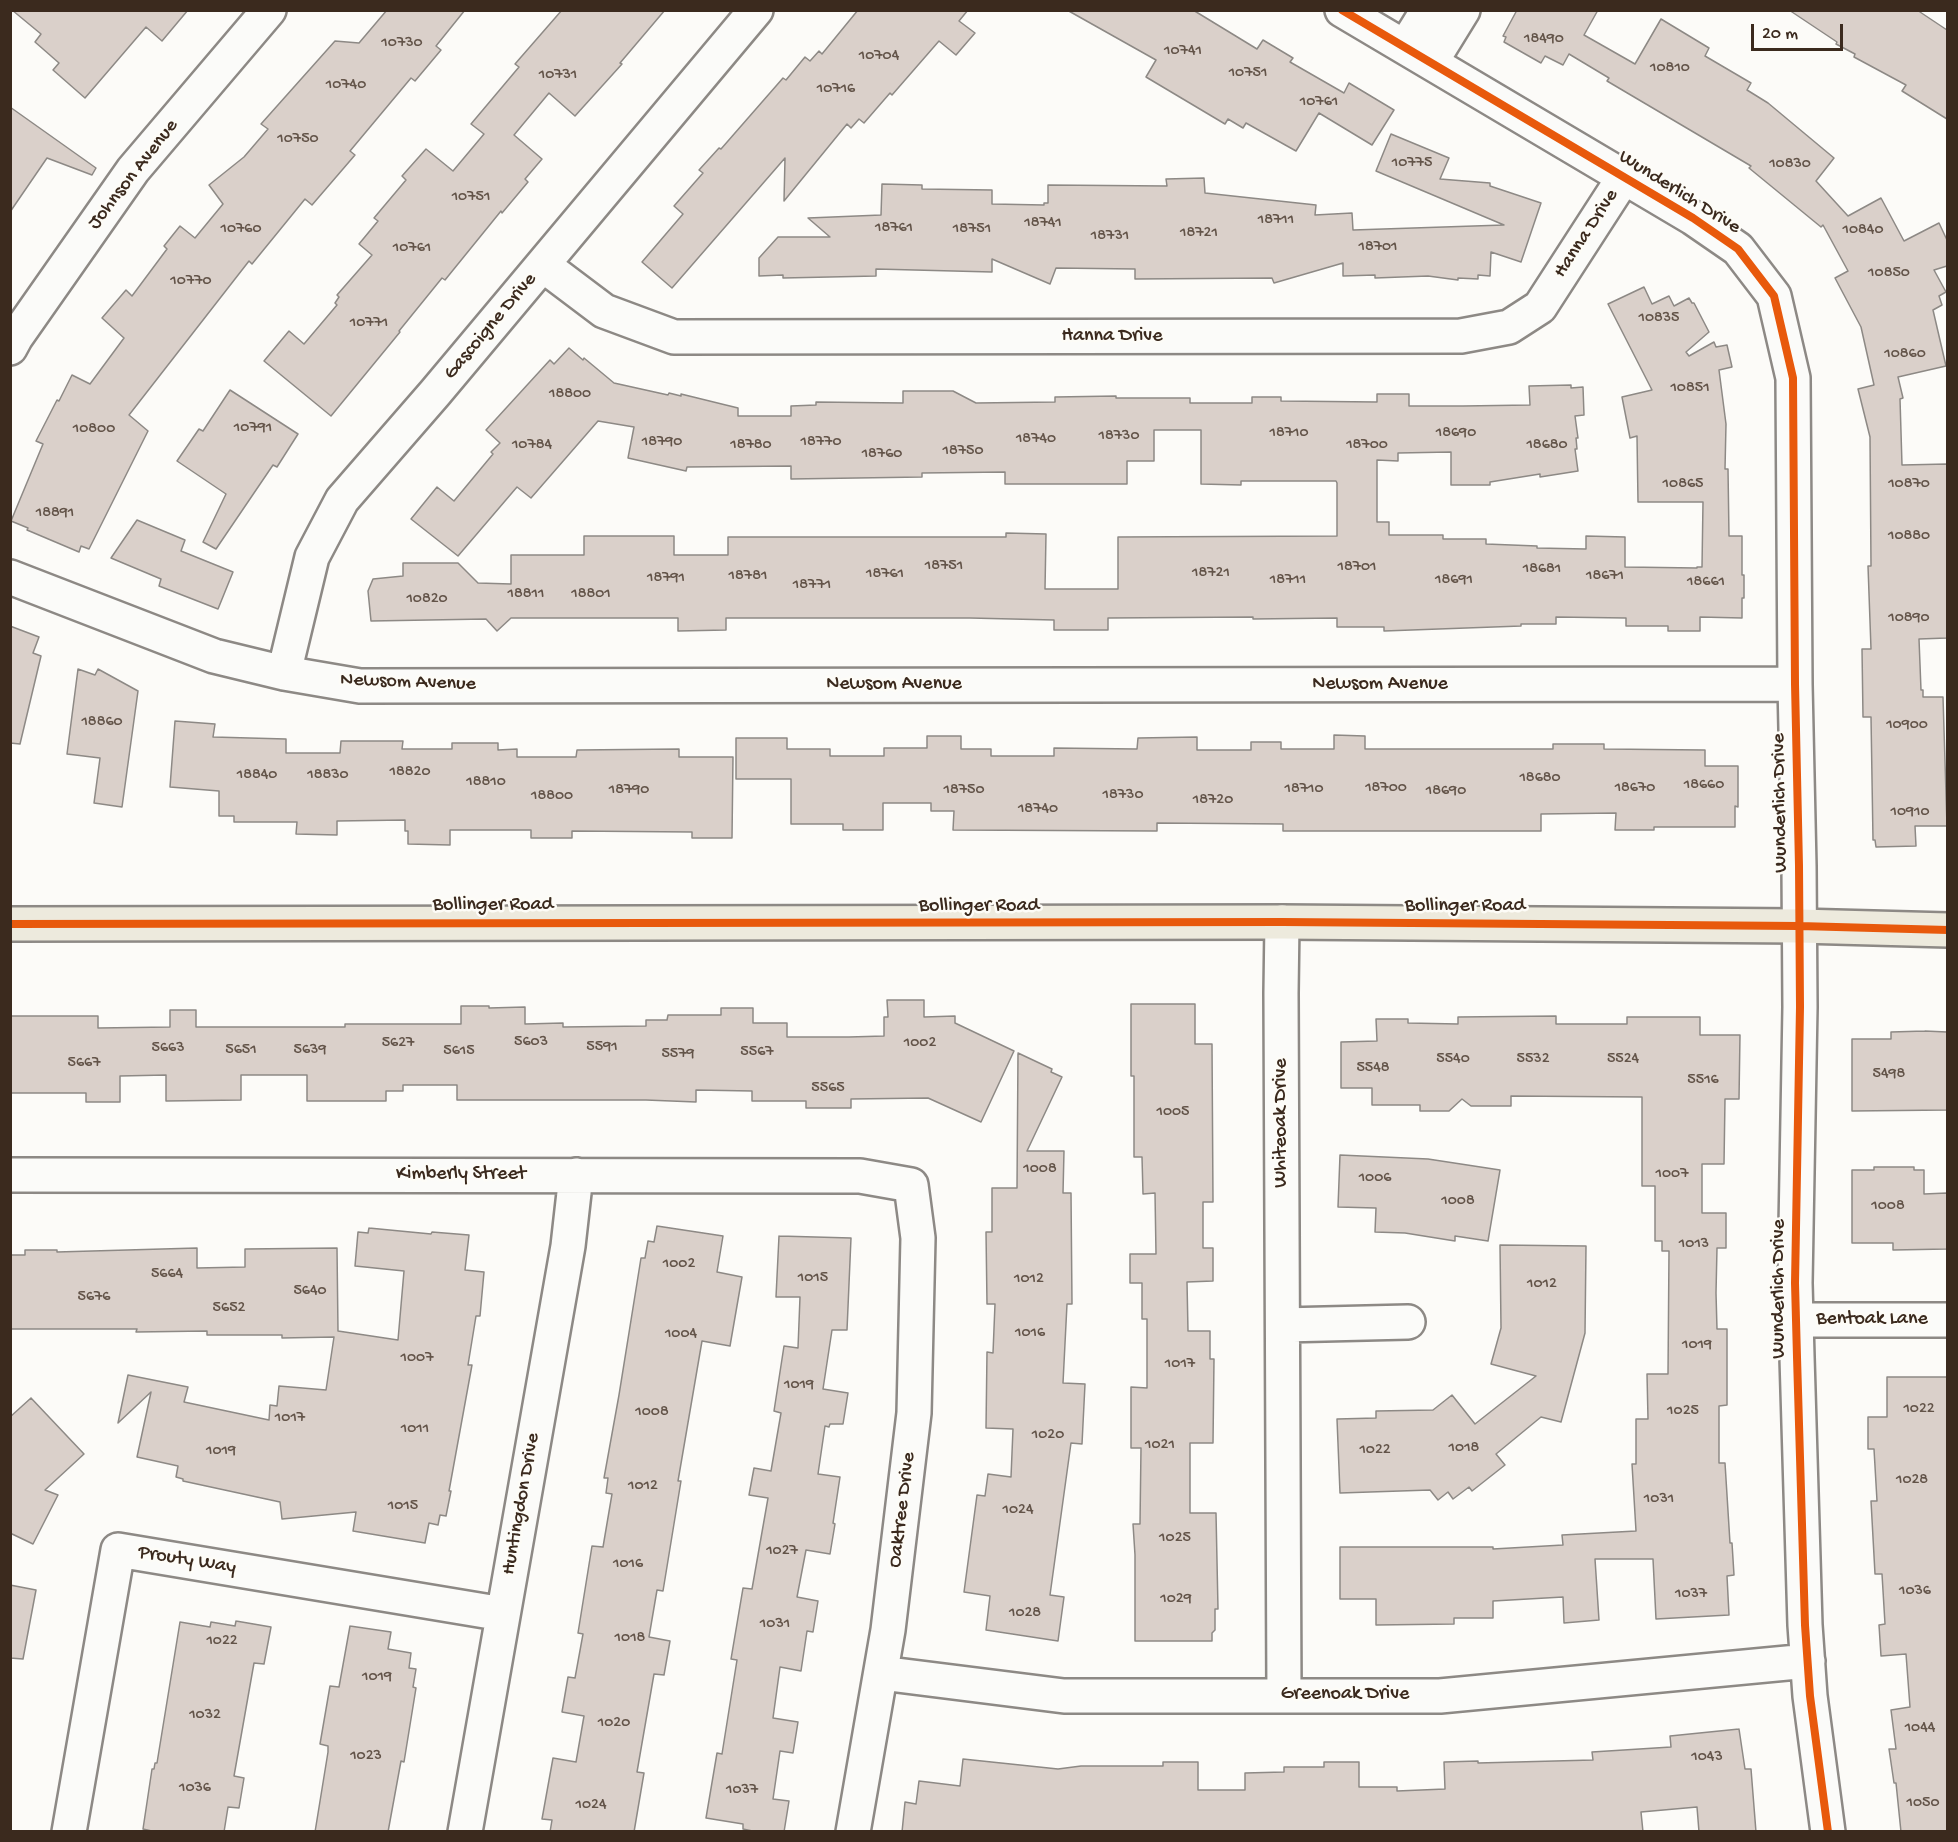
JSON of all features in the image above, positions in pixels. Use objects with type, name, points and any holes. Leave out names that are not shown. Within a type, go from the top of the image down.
[{"type":"main road","name":"Bollinger Road","points":[[10,924],[1282,922],[1799,926],[1947,930]]},
{"type":"street","name":"Johnson Avenue","points":[[10,348],[133,170],[269,10]]},
{"type":"street","name":"Gascoigne Drive","points":[[284,673],[312,556],[342,500],[435,393],[756,10]]},
{"type":"street","name":"Wunderlich Drive","points":[[1342,10],[1693,219],[1738,249],[1773,296],[1793,378],[1800,1007],[1795,1283],[1810,1696],[1828,1832]]},
{"type":"street","points":[[1418,54],[1428,10]]},
{"type":"street","points":[[1418,54],[1463,10]]},
{"type":"street","name":"Hanna Drive","points":[[543,265],[604,312],[674,337],[1461,336],[1509,327],[1539,307],[1624,177]]},
{"type":"street","name":"Newsom Avenue","points":[[10,577],[214,656],[284,673],[360,686],[1795,684]]},
{"type":"street","name":"Whiteoak Drive","points":[[1282,922],[1284,1695]]},
{"type":"street","name":"Kimberly Street","points":[[10,1175],[860,1176],[911,1185]]},
{"type":"street","name":"Huntingdon Drive","points":[[465,1832],[568,1246],[576,1175]]},
{"type":"street","name":"Oaktree Drive","points":[[853,1832],[881,1673],[914,1413],[918,1238],[911,1185]]},
{"type":"street","name":"Bentoak Lane","points":[[1796,1320],[1947,1320]]},
{"type":"street","points":[[1283,1324],[1408,1322]]},
{"type":"street","name":"Prouty Way","points":[[69,1832],[118,1550],[502,1614]]},
{"type":"street","name":"Greenoak Drive","points":[[881,1673],[1064,1696],[1440,1696],[1808,1661]]},
{"type":"building","points":[[12,10],[188,10],[162,41],[146,27],[85,98],[53,70],[59,63],[35,42],[41,34]]},
{"type":"building","points":[[387,10],[465,10],[436,46],[441,50],[415,81],[411,78],[350,151],[355,155],[312,205],[305,199],[252,264],[249,261],[129,415],[148,431],[89,549],[81,546],[79,552],[11,521],[43,444],[36,441],[72,375],[90,384],[124,338],[102,318],[126,290],[132,296],[167,249],[164,246],[180,226],[195,238],[223,204],[209,185],[244,157],[268,129],[261,124],[335,41],[359,43]]},
{"type":"building","points":[[562,10],[665,10],[620,63],[622,64],[575,116],[549,93],[514,135],[542,159],[525,179],[528,182],[502,213],[501,211],[445,280],[442,278],[331,416],[264,361],[289,331],[304,344],[337,305],[335,303],[339,297],[337,295],[372,255],[359,244],[378,221],[374,218],[406,180],[402,176],[426,149],[453,171],[484,134],[471,124],[519,67],[515,64]]},
{"type":"building","points":[[858,10],[968,10],[959,21],[975,33],[956,55],[939,41],[864,123],[859,119],[851,128],[847,124],[784,201],[785,158],[672,288],[642,262],[683,214],[674,206],[703,173],[699,170],[719,148],[721,149],[783,78],[786,80],[805,57],[810,61],[819,51],[822,54]]},
{"type":"building","points":[[1067,10],[1193,10],[1257,49],[1263,40],[1293,58],[1290,62],[1344,93],[1349,83],[1394,110],[1372,145],[1319,113],[1296,151],[1246,123],[1243,128],[1228,119],[1225,124],[1146,77],[1156,60]]},
{"type":"building","points":[[1517,10],[1598,10],[1584,35],[1635,64],[1661,19],[1709,48],[1705,56],[1751,83],[1747,90],[1768,103],[1834,158],[1816,181],[1848,216],[1881,198],[1904,241],[1939,223],[1947,240],[1947,266],[1934,270],[1946,292],[1939,296],[1942,305],[1933,310],[1946,366],[1898,377],[1903,398],[1900,399],[1902,465],[1947,464],[1947,638],[1919,639],[1923,697],[1943,697],[1947,826],[1915,826],[1916,846],[1876,847],[1875,840],[1873,840],[1871,717],[1863,717],[1862,649],[1871,649],[1868,566],[1871,566],[1870,437],[1858,389],[1874,385],[1861,327],[1835,278],[1848,271],[1823,225],[1821,227],[1749,168],[1751,166],[1607,81],[1609,78],[1569,54],[1563,65],[1545,56],[1541,63],[1504,42],[1506,37],[1503,36]]},
{"type":"building","points":[[1789,10],[1917,10],[1947,30],[1947,119],[1902,91],[1906,85],[1854,57],[1855,54],[1836,44],[1837,42]]},
{"type":"building","points":[[10,107],[96,168],[92,175],[47,158],[10,212]]},
{"type":"building","points":[[1391,134],[1449,158],[1440,179],[1490,183],[1490,186],[1541,203],[1521,262],[1491,252],[1490,276],[1478,275],[1478,279],[1458,278],[1458,280],[1428,276],[1375,278],[1375,275],[1343,276],[1343,263],[1274,283],[1272,278],[1135,279],[1135,269],[1056,268],[1050,284],[992,259],[992,272],[876,269],[876,276],[783,278],[783,275],[759,276],[759,258],[778,237],[830,237],[808,218],[881,215],[882,184],[922,185],[922,189],[992,190],[992,204],[1044,205],[1048,203],[1048,185],[1167,186],[1166,179],[1204,178],[1205,193],[1316,205],[1315,215],[1352,213],[1353,230],[1504,225],[1376,171]]},
{"type":"building","points":[[1644,287],[1652,304],[1669,296],[1674,306],[1689,298],[1709,332],[1686,352],[1689,356],[1714,342],[1716,347],[1727,345],[1732,367],[1719,370],[1726,424],[1725,469],[1728,469],[1729,536],[1742,536],[1744,598],[1742,598],[1742,618],[1700,617],[1700,631],[1668,631],[1668,626],[1626,626],[1626,618],[1556,617],[1556,624],[1384,631],[1384,627],[1337,627],[1337,618],[1253,619],[1253,617],[1108,618],[1108,630],[1054,630],[1054,620],[970,618],[726,618],[726,630],[678,631],[678,618],[511,618],[497,631],[486,619],[371,621],[368,591],[373,579],[403,576],[403,563],[458,563],[478,583],[511,584],[511,555],[584,555],[584,536],[674,536],[674,555],[728,555],[728,537],[1006,537],[1006,533],[1046,534],[1045,589],[1118,589],[1118,537],[1337,536],[1336,481],[1241,481],[1241,485],[1201,484],[1201,430],[1154,430],[1154,461],[1127,461],[1127,484],[1005,484],[1005,472],[922,473],[922,477],[791,479],[791,466],[687,467],[686,471],[628,458],[634,427],[598,421],[531,498],[517,487],[458,556],[411,519],[437,487],[454,501],[500,443],[486,430],[550,360],[554,364],[569,348],[614,383],[668,395],[669,393],[681,396],[681,394],[738,408],[738,416],[791,416],[791,406],[816,405],[816,402],[903,403],[903,391],[953,391],[976,403],[1055,402],[1055,397],[1116,396],[1116,398],[1190,398],[1190,403],[1252,403],[1252,397],[1281,397],[1281,401],[1377,402],[1377,394],[1409,394],[1409,406],[1463,406],[1530,405],[1529,386],[1583,387],[1584,415],[1575,416],[1578,471],[1540,477],[1540,474],[1490,482],[1490,485],[1451,485],[1451,452],[1398,453],[1398,461],[1377,460],[1377,522],[1389,522],[1389,535],[1443,535],[1443,539],[1486,539],[1486,544],[1537,546],[1537,548],[1586,549],[1586,536],[1625,537],[1625,567],[1702,567],[1703,502],[1638,502],[1637,436],[1630,438],[1622,397],[1652,390],[1608,304]]},
{"type":"building","points":[[230,390],[298,434],[277,467],[273,465],[216,549],[203,542],[226,494],[177,461],[199,429],[203,431]]},
{"type":"building","points":[[137,520],[185,540],[181,551],[233,572],[218,609],[159,586],[161,579],[111,558]]},
{"type":"building","points":[[10,626],[39,637],[33,653],[41,656],[20,744],[10,743]]},
{"type":"building","points":[[78,669],[95,675],[98,669],[138,691],[122,807],[94,803],[100,758],[67,754]]},
{"type":"building","points":[[175,721],[215,724],[213,737],[286,739],[286,753],[340,753],[341,741],[403,741],[402,749],[452,749],[452,743],[498,743],[498,750],[517,749],[517,757],[576,757],[577,750],[679,749],[679,757],[733,757],[732,838],[692,838],[692,832],[572,831],[572,838],[531,838],[531,830],[450,830],[450,845],[408,844],[405,820],[337,821],[337,835],[296,834],[297,822],[234,822],[234,816],[219,816],[219,791],[170,787]]},
{"type":"building","points":[[1334,735],[1365,736],[1365,749],[1553,749],[1553,744],[1604,744],[1604,749],[1705,750],[1705,766],[1738,766],[1738,807],[1735,806],[1735,827],[1654,827],[1654,830],[1615,830],[1616,813],[1541,814],[1541,831],[1283,831],[1283,824],[1157,823],[1157,831],[953,830],[954,811],[931,811],[931,803],[883,803],[883,830],[843,830],[843,824],[791,824],[791,779],[736,779],[736,738],[787,738],[787,749],[830,749],[830,756],[884,756],[884,748],[927,748],[927,736],[961,736],[961,749],[991,749],[991,756],[1054,756],[1054,748],[1137,749],[1138,738],[1197,737],[1197,750],[1251,750],[1251,742],[1281,742],[1281,749],[1334,749]]},
{"type":"building","points":[[887,1000],[924,1000],[924,1017],[955,1016],[955,1023],[1014,1051],[981,1122],[928,1098],[851,1099],[851,1108],[806,1108],[806,1101],[752,1101],[752,1091],[696,1090],[696,1102],[457,1100],[457,1085],[403,1085],[403,1091],[386,1091],[386,1101],[307,1101],[307,1075],[241,1075],[241,1100],[166,1101],[166,1075],[120,1076],[120,1102],[86,1102],[86,1093],[10,1093],[10,1016],[98,1016],[98,1028],[170,1027],[170,1010],[196,1010],[196,1027],[345,1027],[345,1024],[461,1024],[461,1006],[489,1006],[489,1008],[525,1007],[525,1024],[563,1023],[563,1027],[646,1026],[646,1020],[667,1020],[668,1015],[721,1015],[721,1008],[753,1008],[753,1023],[787,1023],[787,1037],[849,1037],[884,1036],[884,1017],[888,1017]]},
{"type":"building","points":[[1131,1004],[1195,1004],[1195,1044],[1212,1044],[1213,1202],[1203,1202],[1203,1248],[1213,1248],[1213,1281],[1187,1282],[1188,1331],[1210,1331],[1210,1359],[1214,1359],[1213,1443],[1190,1443],[1190,1513],[1216,1513],[1218,1609],[1215,1609],[1215,1630],[1212,1633],[1212,1641],[1135,1641],[1133,1524],[1140,1524],[1141,1448],[1131,1448],[1131,1387],[1147,1388],[1147,1319],[1142,1319],[1142,1283],[1130,1283],[1130,1254],[1156,1254],[1155,1193],[1143,1194],[1142,1157],[1134,1157]]},
{"type":"building","points":[[1556,1016],[1556,1024],[1627,1024],[1627,1017],[1700,1017],[1700,1035],[1740,1035],[1739,1099],[1725,1099],[1724,1164],[1702,1164],[1702,1213],[1726,1213],[1726,1248],[1717,1248],[1716,1293],[1717,1329],[1727,1329],[1727,1405],[1719,1406],[1719,1463],[1725,1463],[1730,1543],[1732,1543],[1734,1575],[1727,1576],[1729,1615],[1656,1619],[1653,1559],[1595,1559],[1599,1620],[1564,1623],[1563,1597],[1493,1601],[1493,1618],[1454,1618],[1454,1624],[1376,1625],[1376,1599],[1340,1599],[1340,1547],[1493,1547],[1493,1549],[1563,1545],[1562,1535],[1636,1531],[1632,1464],[1636,1464],[1636,1419],[1648,1419],[1647,1374],[1668,1374],[1669,1251],[1662,1251],[1662,1241],[1655,1241],[1655,1186],[1642,1186],[1642,1097],[1511,1096],[1511,1106],[1471,1106],[1462,1099],[1449,1111],[1420,1111],[1420,1105],[1372,1105],[1372,1088],[1341,1088],[1341,1042],[1377,1041],[1376,1019],[1408,1019],[1408,1023],[1458,1024],[1458,1017]]},
{"type":"building","points":[[1891,1032],[1947,1032],[1947,1110],[1852,1111],[1852,1039],[1891,1039]]},
{"type":"building","points":[[1018,1053],[1052,1069],[1051,1072],[1062,1077],[1027,1151],[1064,1151],[1063,1193],[1071,1193],[1072,1304],[1067,1304],[1063,1383],[1085,1384],[1082,1444],[1071,1443],[1050,1595],[1064,1597],[1058,1641],[986,1630],[990,1596],[964,1592],[977,1495],[985,1496],[988,1474],[1011,1477],[1013,1429],[986,1428],[987,1352],[993,1353],[995,1304],[987,1304],[986,1232],[992,1232],[992,1188],[1017,1188]]},
{"type":"building","points":[[1340,1155],[1428,1159],[1500,1170],[1488,1241],[1455,1236],[1455,1241],[1405,1233],[1375,1232],[1376,1208],[1338,1207]]},
{"type":"building","points":[[1874,1167],[1914,1167],[1914,1170],[1924,1170],[1924,1194],[1947,1193],[1947,1249],[1893,1250],[1893,1243],[1852,1243],[1852,1170],[1874,1170]]},
{"type":"building","points":[[657,1226],[723,1236],[717,1272],[742,1277],[730,1346],[702,1341],[678,1481],[681,1481],[663,1591],[657,1590],[649,1637],[670,1641],[664,1675],[654,1674],[637,1772],[644,1773],[634,1832],[550,1832],[552,1820],[542,1819],[553,1758],[576,1762],[584,1716],[562,1712],[568,1677],[575,1678],[583,1634],[578,1633],[592,1546],[603,1547],[612,1494],[606,1493],[608,1478],[604,1478],[641,1258],[645,1258],[648,1241],[654,1242]]},
{"type":"building","points":[[369,1228],[469,1235],[465,1270],[484,1272],[480,1316],[476,1316],[468,1365],[472,1365],[446,1516],[440,1515],[438,1525],[429,1523],[425,1543],[353,1531],[356,1512],[282,1519],[280,1502],[183,1481],[176,1477],[178,1466],[137,1457],[151,1392],[118,1423],[128,1375],[188,1387],[184,1402],[269,1420],[270,1405],[277,1406],[279,1386],[326,1390],[334,1337],[282,1338],[282,1335],[207,1335],[207,1331],[136,1332],[137,1329],[10,1329],[10,1255],[25,1255],[25,1250],[57,1250],[57,1252],[197,1248],[197,1268],[245,1267],[245,1249],[337,1248],[338,1331],[398,1340],[404,1271],[355,1266],[358,1232],[368,1233]]},
{"type":"building","points":[[779,1236],[851,1238],[847,1330],[832,1330],[823,1389],[848,1393],[843,1424],[825,1426],[818,1474],[840,1477],[830,1554],[806,1550],[797,1597],[818,1601],[813,1632],[807,1631],[801,1671],[780,1667],[773,1718],[798,1722],[793,1753],[780,1751],[773,1799],[789,1801],[784,1832],[757,1832],[743,1829],[743,1824],[706,1818],[717,1753],[722,1754],[737,1660],[731,1659],[743,1588],[752,1589],[768,1498],[749,1495],[754,1468],[771,1471],[781,1413],[774,1411],[784,1346],[798,1348],[800,1297],[776,1297]]},
{"type":"building","points":[[1500,1245],[1586,1246],[1585,1333],[1561,1422],[1541,1417],[1496,1454],[1505,1465],[1472,1491],[1469,1487],[1453,1499],[1448,1492],[1438,1500],[1430,1490],[1340,1493],[1337,1419],[1376,1418],[1376,1411],[1433,1410],[1452,1395],[1475,1424],[1536,1376],[1491,1364],[1501,1328]]},
{"type":"building","points":[[1887,1377],[1947,1377],[1947,1832],[1901,1832],[1896,1783],[1894,1783],[1889,1749],[1896,1749],[1891,1710],[1910,1707],[1906,1654],[1881,1656],[1879,1625],[1885,1624],[1882,1574],[1875,1574],[1871,1501],[1877,1501],[1874,1449],[1868,1449],[1868,1417],[1887,1417]]},
{"type":"building","points":[[31,1398],[84,1454],[45,1490],[58,1495],[33,1544],[10,1533],[10,1417]]},
{"type":"building","points":[[10,1585],[36,1590],[23,1659],[10,1658]]},
{"type":"building","points":[[236,1621],[271,1627],[264,1664],[254,1663],[234,1776],[244,1778],[239,1808],[228,1807],[224,1832],[156,1832],[143,1829],[152,1769],[157,1763],[180,1622],[210,1627],[211,1622],[235,1626]]},
{"type":"building","points":[[350,1626],[391,1632],[388,1649],[411,1653],[409,1668],[416,1669],[413,1687],[416,1688],[404,1762],[401,1761],[388,1832],[315,1832],[328,1752],[328,1746],[320,1744],[330,1686],[339,1687]]},
{"type":"building","points":[[1739,1729],[1745,1769],[1751,1769],[1756,1832],[1699,1832],[1697,1807],[1641,1812],[1643,1832],[902,1832],[905,1802],[916,1804],[919,1781],[960,1786],[963,1759],[1058,1769],[1081,1766],[1163,1766],[1163,1762],[1198,1762],[1198,1790],[1245,1790],[1245,1773],[1284,1772],[1284,1767],[1324,1767],[1324,1762],[1359,1762],[1359,1787],[1397,1787],[1397,1791],[1445,1789],[1444,1762],[1593,1760],[1592,1752],[1671,1747],[1670,1736]]},
{"type":"cycle path","points":[[1342,10],[1693,218],[1738,249],[1774,296],[1793,378],[1800,1007],[1795,1283],[1805,1625],[1810,1696],[1828,1832]]},
{"type":"cycle path","points":[[10,924],[1282,922],[1799,926],[1948,930]]}]
